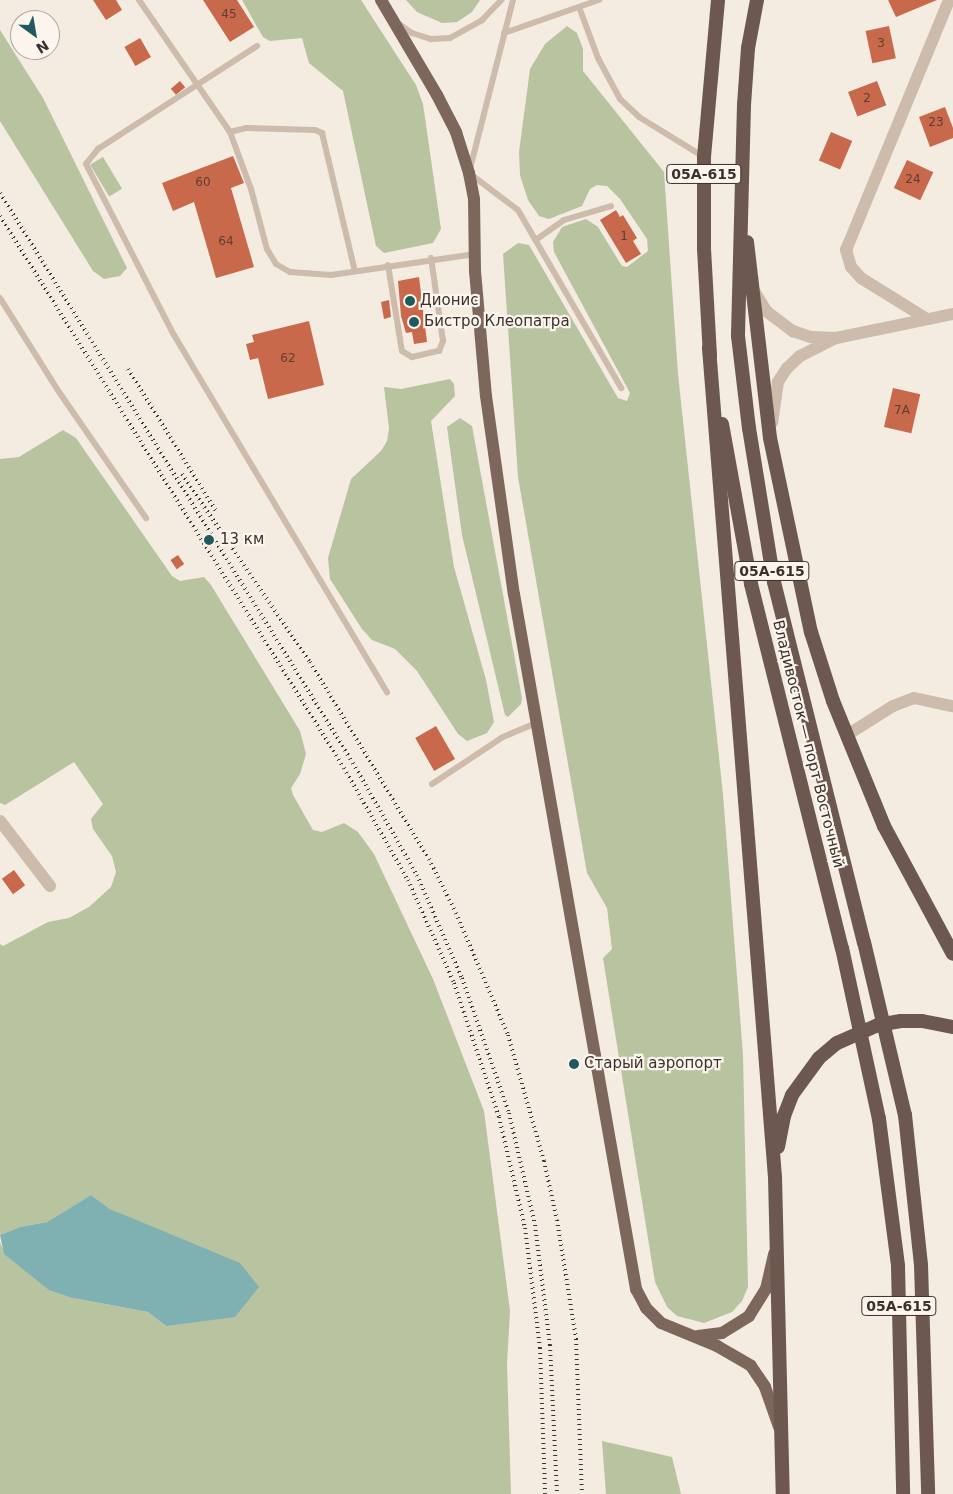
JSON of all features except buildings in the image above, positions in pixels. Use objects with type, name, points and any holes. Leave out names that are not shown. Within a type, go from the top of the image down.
[{"type":"highway","name":"Владивосток — порт Восточный","points":[[718,0],[704,157],[704,248],[709,348],[751,584],[842,948],[879,1119],[898,1266],[903,1494]]},
{"type":"highway","name":"Владивосток — порт Восточный","points":[[757,0],[748,48],[738,336],[749,428],[774,582],[906,1115],[921,1266],[928,1494]]},
{"type":"highway","points":[[742,191],[770,438],[811,632],[847,735],[884,826],[953,954]]},
{"type":"highway","points":[[709,348],[775,1178],[783,1494]]},
{"type":"highway","points":[[775,1178],[784,1116],[792,1094],[819,1058],[844,1040],[878,1024],[922,1021],[953,1027]]},
{"type":"highway","points":[[782,1479],[786,1494]]},
{"type":"main road","points":[[381,0],[395,21],[452,125],[469,173],[474,199],[476,254],[488,406],[514,594],[636,1289],[646,1308],[661,1323],[740,1358],[759,1375],[782,1436]]},
{"type":"main road","points":[[690,1335],[722,1333],[749,1316],[766,1289],[777,1242]]},
{"type":"street","points":[[927,319],[860,278],[851,268],[846,250],[949,0]]},
{"type":"street","points":[[753,289],[766,311],[793,331],[810,337],[836,338],[953,314]]},
{"type":"street","points":[[770,438],[778,382],[800,356],[836,338]]},
{"type":"street","points":[[847,735],[893,706],[914,698],[953,706]]},
{"type":"street","points":[[0,821],[50,886]]},
{"type":"lane","points":[[139,0],[230,132],[251,189],[267,249],[276,264],[290,272],[331,275],[431,258],[476,254]]},
{"type":"lane","points":[[395,21],[412,33],[431,39],[450,38],[482,20],[501,0]]},
{"type":"lane","points":[[513,0],[469,173],[518,210],[537,239],[622,388]]},
{"type":"lane","points":[[504,33],[599,0]]},
{"type":"lane","points":[[579,7],[598,58],[620,99],[646,122],[704,157]]},
{"type":"lane","points":[[257,46],[198,88],[98,149],[86,164],[174,335],[387,692]]},
{"type":"lane","points":[[230,132],[246,128],[315,130],[322,133],[355,272]]},
{"type":"lane","points":[[537,239],[564,220],[611,206]]},
{"type":"lane","points":[[388,265],[402,351],[412,358],[439,351],[443,341],[431,258]]},
{"type":"lane","points":[[1,303],[57,389],[146,518]]},
{"type":"lane","points":[[432,784],[503,737],[536,723]]},
{"type":"green space","points":[[242,0],[361,0],[416,85],[423,104],[441,229],[433,243],[384,253],[376,246],[343,91],[309,63],[302,38],[270,41],[263,37]]},
{"type":"green space","points":[[406,0],[480,0],[472,12],[457,22],[442,23],[417,12]]},
{"type":"green space","points":[[567,26],[577,33],[583,49],[583,71],[664,172],[678,374],[723,794],[743,1055],[748,1287],[742,1301],[732,1312],[704,1323],[677,1316],[667,1307],[655,1282],[603,958],[612,949],[607,908],[587,873],[518,477],[503,254],[518,243],[529,245],[618,398],[627,401],[630,393],[554,252],[553,242],[562,227],[586,219],[598,227],[622,266],[627,267],[648,251],[647,239],[620,199],[607,186],[597,185],[590,189],[582,206],[549,219],[539,216],[528,200],[520,175],[519,152],[530,69],[545,44]]},
{"type":"green space","points":[[0,30],[10,46],[10,60],[19,60],[43,98],[127,268],[120,276],[104,279],[93,271],[0,121]]},
{"type":"green space","points":[[103,157],[122,189],[109,196],[90,165]]},
{"type":"green space","points":[[450,379],[454,384],[455,396],[431,421],[454,567],[486,680],[494,722],[487,733],[467,741],[458,734],[417,671],[395,649],[372,640],[362,629],[330,579],[328,558],[351,479],[381,451],[387,441],[389,428],[384,387],[401,389]]},
{"type":"green space","points":[[460,418],[472,426],[522,698],[521,704],[508,717],[505,715],[462,535],[447,427]]},
{"type":"green space","points":[[63,430],[76,438],[172,576],[180,581],[204,577],[211,585],[300,731],[306,754],[300,774],[291,788],[293,795],[313,830],[322,832],[344,823],[358,832],[374,854],[433,979],[484,1111],[510,1311],[507,1364],[511,1494],[0,1494],[0,1242],[5,1254],[73,1298],[148,1312],[166,1326],[190,1245],[110,1209],[91,1195],[47,1222],[20,1227],[0,1235],[0,944],[3,946],[48,922],[69,918],[89,907],[111,887],[116,872],[112,856],[93,829],[91,819],[103,804],[74,762],[5,805],[0,803],[0,459],[19,457]]},
{"type":"green space","points":[[602,1441],[672,1457],[681,1494],[606,1494]]},
{"type":"water","points":[[91,1195],[110,1209],[240,1263],[259,1287],[235,1317],[166,1326],[148,1312],[73,1298],[49,1290],[4,1254],[0,1235],[20,1227],[47,1222]]},
{"type":"railway","points":[[0,193],[353,763],[417,875],[462,978],[509,1113],[535,1225],[550,1345],[557,1494]]},
{"type":"railway","points":[[0,216],[344,768],[408,880],[454,983],[499,1117],[525,1228],[540,1348],[545,1494]]},
{"type":"railway","points":[[128,369],[216,511]]},
{"type":"railway","points":[[182,474],[310,662],[429,859],[456,913],[508,1035],[544,1161],[557,1220],[576,1339],[582,1494]]},
{"type":"place","name":"Дионис","points":[[410,301]]},
{"type":"place","name":"Бистро Клеопатра","points":[[414,322]]},
{"type":"place","name":"13 км","points":[[209,540]]},
{"type":"place","name":"Старый аэропорт","points":[[574,1064]]}]
